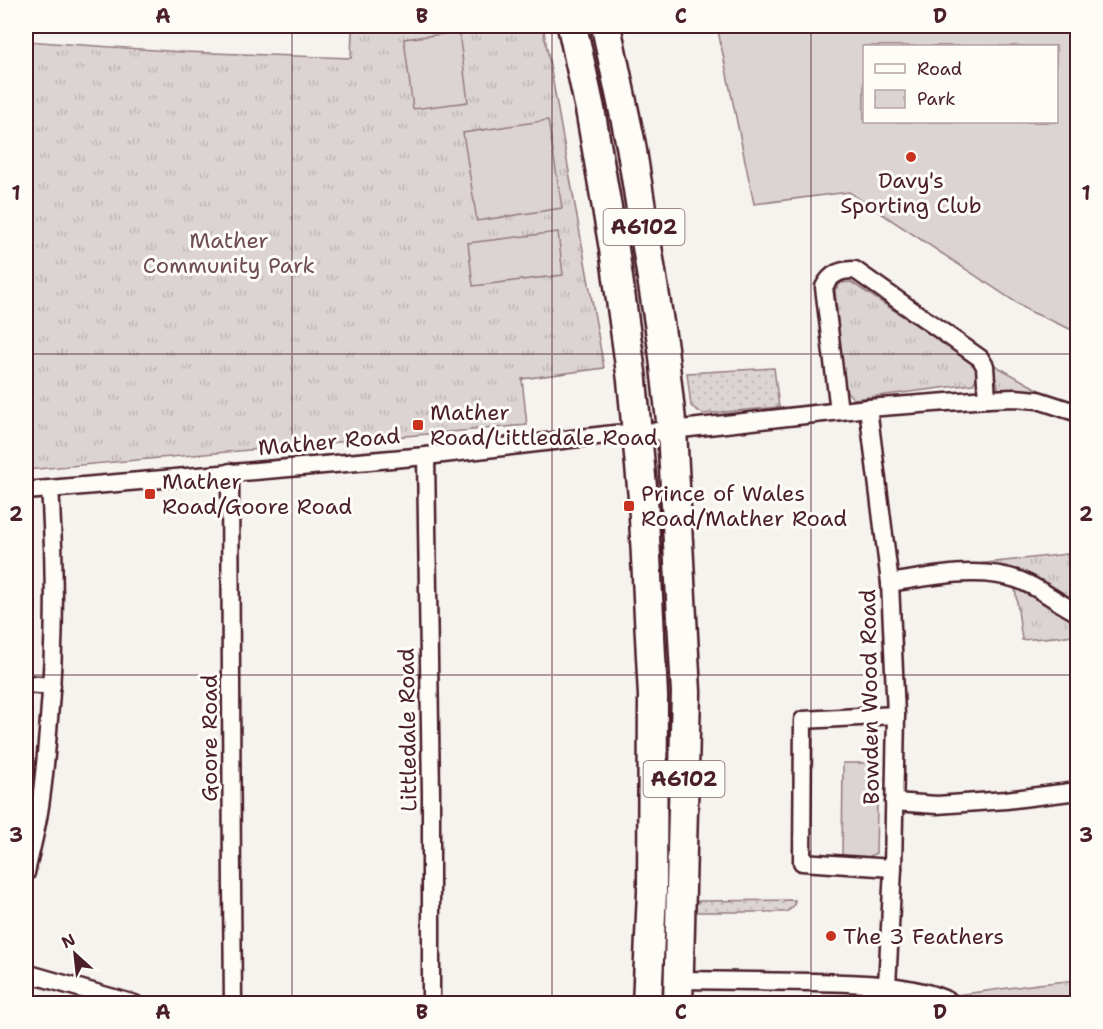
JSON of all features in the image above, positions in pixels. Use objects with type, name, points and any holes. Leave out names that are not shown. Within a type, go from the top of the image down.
[{"type":"highway","name":"A6102","points":[[572,26],[592,119],[613,238],[632,380],[644,520],[653,696],[652,892],[647,1004]]},
{"type":"highway","name":"A6102","points":[[606,26],[631,145],[664,358],[672,430],[686,692],[679,992]]},
{"type":"street","points":[[839,411],[824,287],[834,273],[847,270],[855,270],[980,358],[985,366],[987,399]]},
{"type":"street","name":"Mather Road","points":[[26,491],[426,456],[868,408],[987,399],[1038,400],[1077,413]]},
{"type":"street","name":"Bowden Wood Road","points":[[868,408],[890,583],[896,715],[893,868],[887,986]]},
{"type":"street","name":"Littledale Road","points":[[426,456],[431,794],[431,1004]]},
{"type":"street","name":"Goore Road","points":[[230,472],[233,1004]]},
{"type":"street","points":[[26,873],[37,826],[45,773],[52,686],[55,555],[50,489]]},
{"type":"street","points":[[890,583],[948,574],[990,574],[1014,578],[1039,589],[1077,613]]},
{"type":"street","points":[[26,684],[52,686]]},
{"type":"street","points":[[893,868],[802,862],[803,720],[896,715]]},
{"type":"street","points":[[894,802],[937,805],[1006,800],[1077,791]]},
{"type":"street","points":[[26,973],[135,1004]]},
{"type":"street","points":[[679,992],[845,983],[887,986],[918,997],[944,998],[954,1004]]},
{"type":"green space","name":"Mather Community Park","points":[[371,26],[543,26],[604,368],[522,379],[527,425],[26,470],[26,41],[183,52],[351,58],[352,31]]},
{"type":"green space","points":[[581,26],[599,26],[651,352],[637,354]]},
{"type":"green space","name":"Davy's Sporting Club","points":[[717,26],[1077,26],[1077,332],[1029,311],[849,192],[754,204]]},
{"type":"green space","points":[[459,32],[468,102],[413,109],[404,39]]},
{"type":"green space","points":[[548,120],[562,208],[477,221],[463,133]]},
{"type":"green space","points":[[558,232],[563,275],[473,286],[468,243]]},
{"type":"green space","points":[[851,282],[974,363],[978,376],[973,384],[854,399],[844,389],[835,290],[841,283]]},
{"type":"green space","points":[[991,363],[1053,398],[999,390]]},
{"type":"green space","points":[[774,368],[779,407],[703,414],[691,406],[687,373]]},
{"type":"green space","points":[[664,489],[674,705],[665,1004],[658,1003],[650,490]]},
{"type":"green space","points":[[1067,554],[1074,605],[1077,608],[1077,635],[1022,640],[1014,580],[977,564]]},
{"type":"green space","points":[[843,763],[878,763],[876,853],[865,859],[842,858]]},
{"type":"green space","points":[[795,900],[793,907],[786,912],[692,912],[693,907],[699,901]]},
{"type":"green space","points":[[1077,980],[1077,1003],[968,1003],[949,996],[1038,984]]},
{"type":"green space","points":[[711,1000],[850,1000],[880,1003],[706,1003]]},
{"type":"place","name":"Davy's Sporting Club","points":[[911,157]]},
{"type":"place","name":"Mather Road/Littledale Road","points":[[418,425]]},
{"type":"place","name":"Mather Road/Goore Road","points":[[150,494]]},
{"type":"place","name":"Prince of Wales Road/Mather Road","points":[[629,506]]},
{"type":"place","name":"The 3 Feathers","points":[[831,936]]}]
